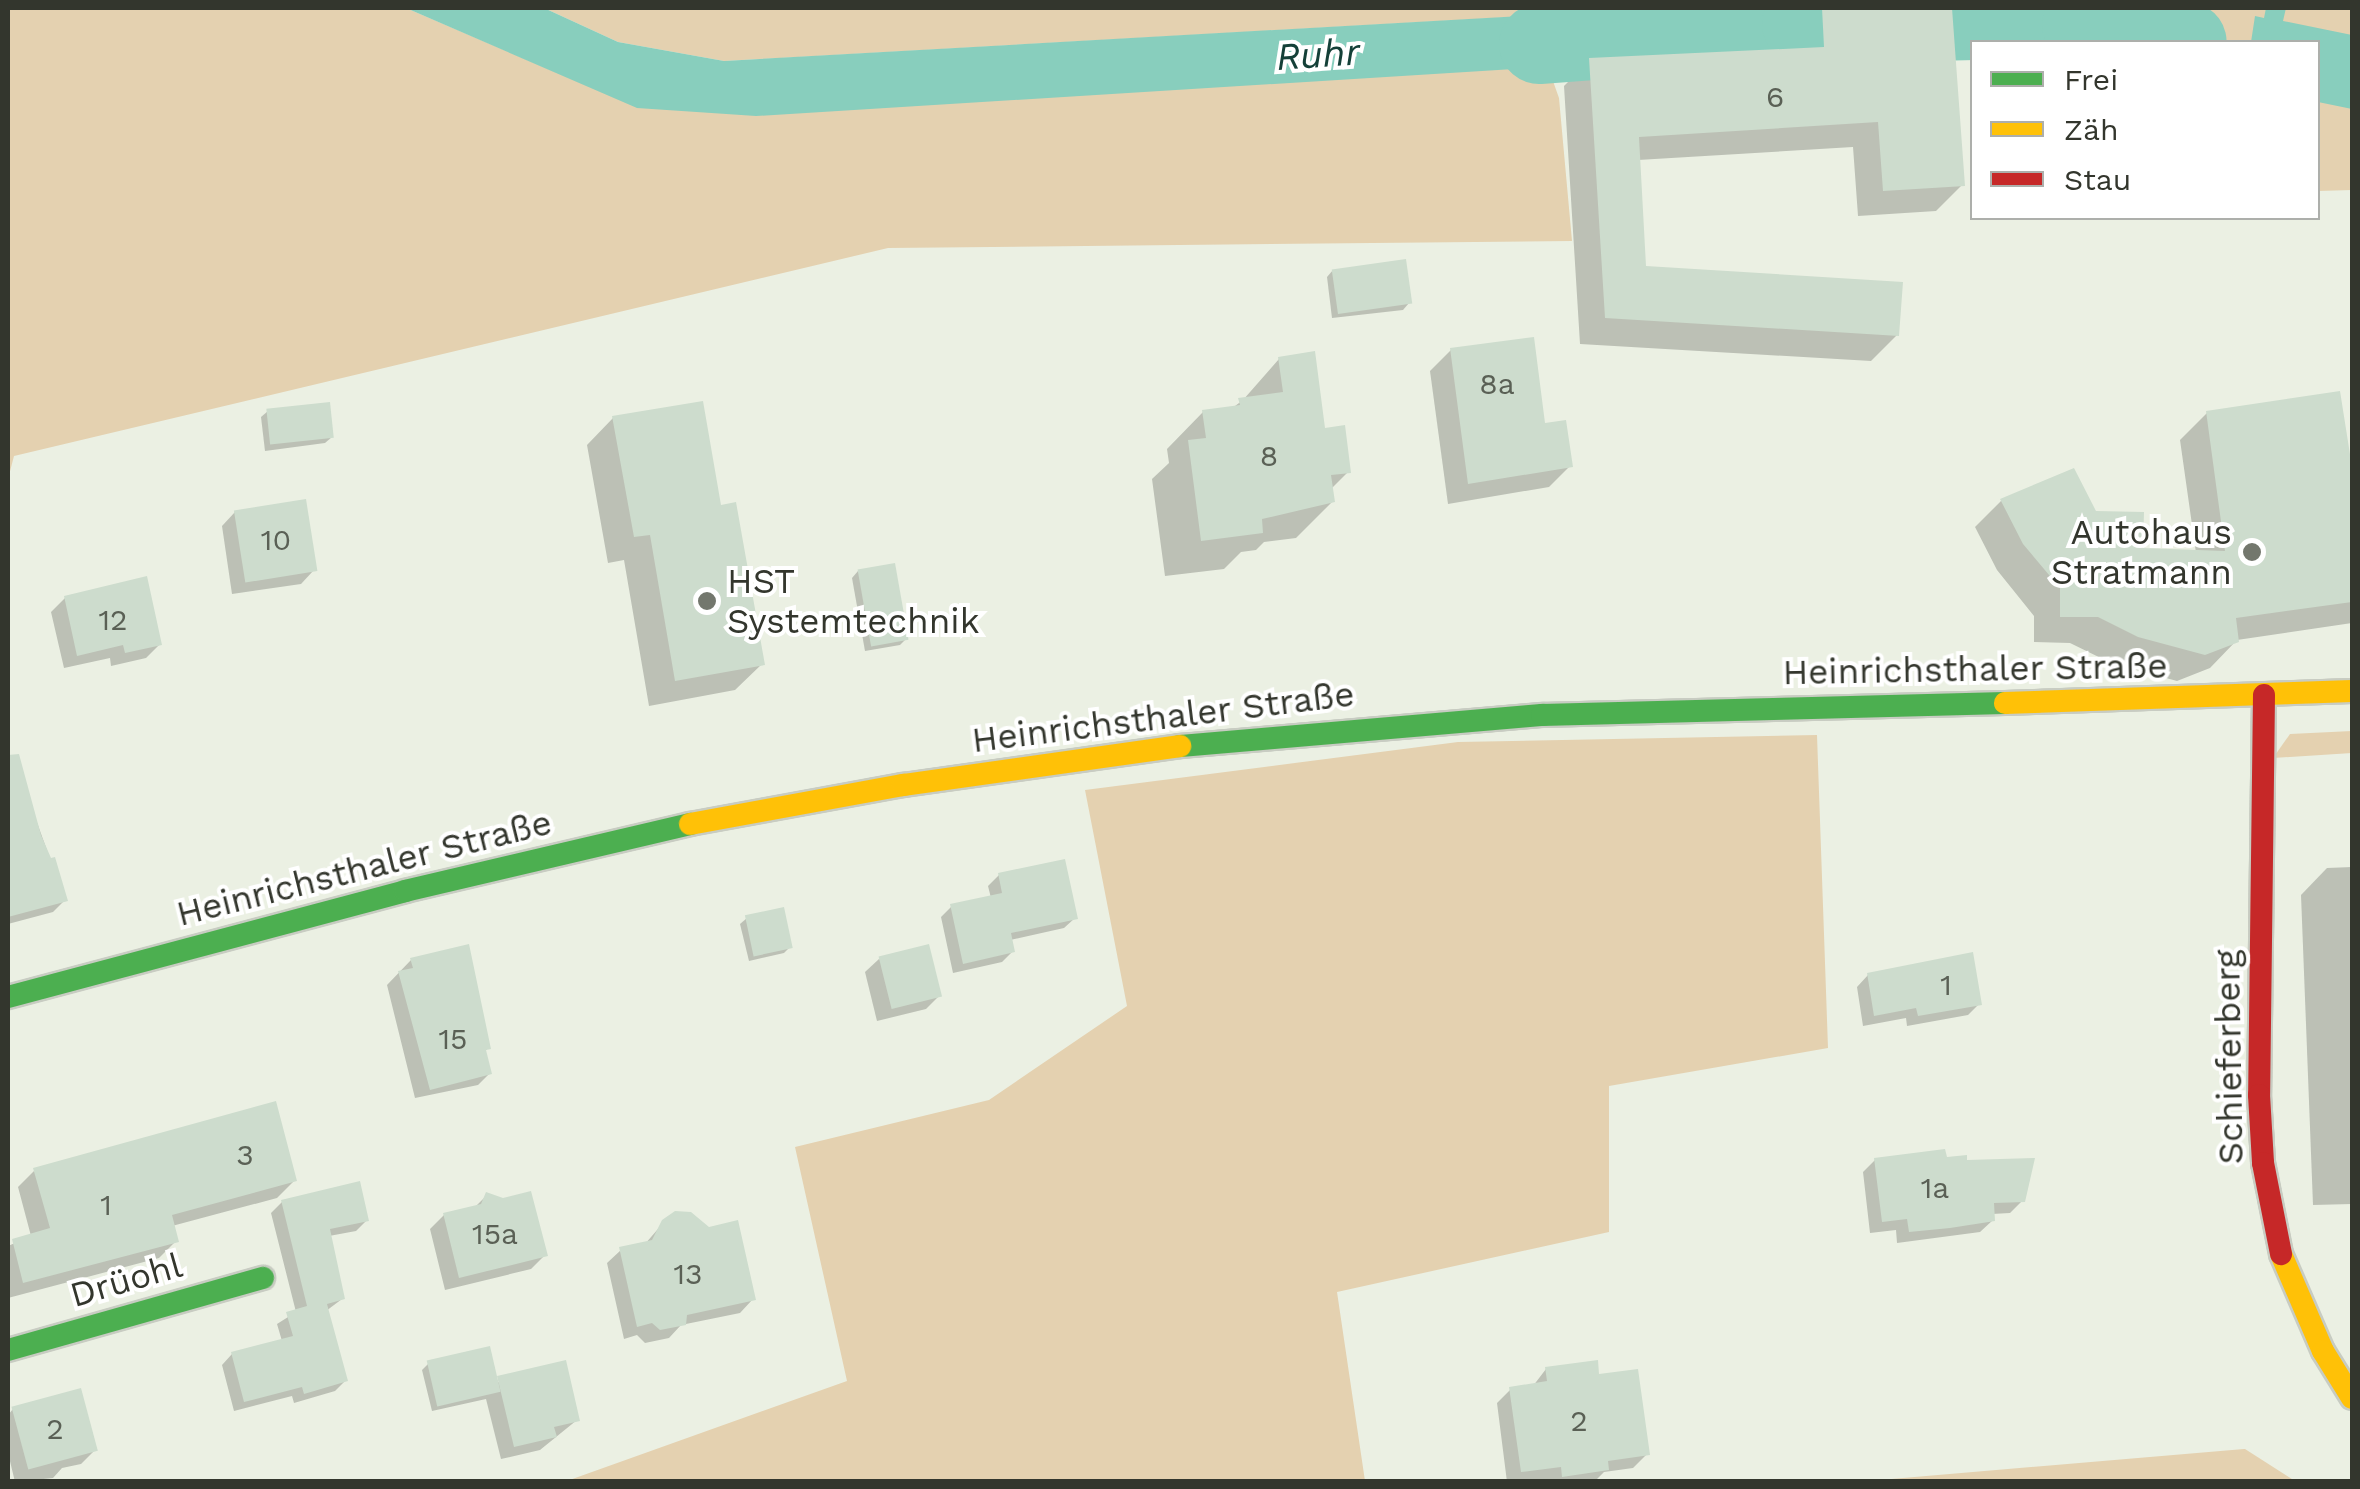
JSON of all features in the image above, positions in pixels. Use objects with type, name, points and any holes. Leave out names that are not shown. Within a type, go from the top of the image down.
[{"type":"main road","name":"Heinrichsthaler Straße","points":[[8,998],[422,887],[692,824],[902,785],[1177,746],[1542,716],[2352,690]]},
{"type":"main road","name":"Schieferberg","points":[[2264,695],[2259,1095],[2263,1164],[2283,1266],[2323,1351],[2352,1398]]},
{"type":"main road","name":"Drüohl","points":[[8,1350],[263,1278]]},
{"type":"shaded area","points":[[8,8],[406,8],[637,107],[1548,67],[1559,98],[1572,241],[888,248],[14,456],[8,479]]},
{"type":"shaded area","points":[[544,8],[1530,8],[1532,16],[724,61],[618,42]]},
{"type":"shaded area","points":[[2156,8],[2352,8],[2352,190],[2320,191],[2320,40],[2158,40]]},
{"type":"shaded area","points":[[2352,731],[2352,753],[2273,758],[2290,734]]},
{"type":"shaded area","points":[[1817,735],[1828,1048],[1609,1086],[1609,1232],[1337,1292],[1365,1481],[564,1482],[847,1381],[795,1147],[989,1100],[1127,1006],[1085,790],[1458,742]]},
{"type":"shaded area","points":[[2244,1449],[2295,1481],[1868,1481]]},
{"type":"water","points":[[406,8],[544,8],[618,42],[724,61],[1646,9],[1650,49],[1579,57],[1548,67],[756,116],[637,108]]},
{"type":"water","points":[[2266,8],[2286,8],[2283,21],[2352,35],[2352,109],[2320,102],[2320,40],[2251,40],[2255,16],[2264,18]]},
{"type":"building","points":[[1822,8],[1952,8],[1965,186],[1883,191],[1878,122],[1639,137],[1646,266],[1903,282],[1899,336],[1605,318],[1589,58],[1824,47]]},
{"type":"building","points":[[1406,259],[1412,304],[1338,314],[1332,269]]},
{"type":"building","points":[[1534,337],[1545,423],[1566,420],[1573,467],[1468,484],[1450,348]]},
{"type":"building","points":[[1315,351],[1325,428],[1345,425],[1351,473],[1331,475],[1335,502],[1262,519],[1263,533],[1201,541],[1188,440],[1206,438],[1202,410],[1240,405],[1238,398],[1283,392],[1278,357]]},
{"type":"building","points":[[2340,391],[2352,467],[2352,602],[2236,618],[2239,642],[2205,655],[2138,637],[2098,617],[2060,617],[2060,588],[2023,544],[2000,499],[2074,468],[2096,511],[2144,512],[2143,548],[2225,551],[2206,411]]},
{"type":"building","name":"HST Systemtechnik","points":[[703,401],[721,505],[736,502],[765,665],[675,681],[650,535],[634,537],[612,416]]},
{"type":"building","points":[[330,402],[334,438],[270,444],[266,409]]},
{"type":"building","points":[[306,499],[317,571],[245,583],[234,510]]},
{"type":"building","points":[[895,563],[909,640],[871,646],[858,570]]},
{"type":"building","points":[[147,576],[162,645],[125,653],[123,645],[77,656],[64,596]]},
{"type":"building","points":[[19,754],[41,835],[51,858],[55,857],[68,901],[8,917],[8,755]]},
{"type":"building","points":[[1065,859],[1078,919],[1011,933],[1015,952],[963,964],[950,904],[1002,893],[998,873]]},
{"type":"building","points":[[784,907],[793,948],[754,956],[745,915]]},
{"type":"building","points":[[469,944],[491,1049],[486,1050],[492,1074],[430,1090],[398,971],[413,968],[410,958]]},
{"type":"building","points":[[929,944],[942,996],[892,1009],[879,957]]},
{"type":"building","points":[[1973,952],[1982,1005],[1918,1016],[1916,1008],[1874,1016],[1867,973]]},
{"type":"building","points":[[276,1101],[297,1181],[172,1215],[179,1242],[23,1283],[12,1239],[50,1228],[33,1168]]},
{"type":"building","points":[[1945,1149],[1947,1157],[1967,1155],[1967,1160],[2035,1158],[2025,1202],[1994,1203],[1995,1221],[1950,1228],[1909,1232],[1907,1219],[1882,1222],[1874,1158]]},
{"type":"building","points":[[360,1181],[369,1221],[330,1229],[345,1299],[327,1304],[348,1381],[304,1394],[302,1387],[244,1402],[231,1352],[293,1336],[286,1312],[307,1306],[281,1200]]},
{"type":"building","points":[[531,1191],[548,1256],[459,1278],[443,1213],[481,1204],[486,1192],[503,1198]]},
{"type":"building","points":[[675,1211],[691,1212],[709,1227],[738,1220],[756,1300],[687,1315],[686,1325],[660,1330],[652,1323],[637,1327],[619,1247],[652,1240],[662,1220]]},
{"type":"building","points":[[490,1346],[501,1392],[437,1406],[427,1361]]},
{"type":"building","points":[[566,1360],[580,1421],[554,1427],[557,1437],[514,1447],[497,1376]]},
{"type":"building","points":[[1598,1360],[1599,1374],[1638,1369],[1650,1455],[1608,1461],[1609,1470],[1562,1477],[1561,1467],[1521,1472],[1509,1387],[1547,1381],[1545,1367]]},
{"type":"building","points":[[81,1388],[98,1451],[28,1469],[11,1407]]},
{"type":"waterway","name":"Ruhr","points":[[1539,44],[1802,24],[1975,20],[2082,25],[2175,40]]},
{"type":"traffic: fast","points":[[1180,746],[1542,715],[2005,703]]},
{"type":"traffic: fast","points":[[8,997],[405,891],[690,824]]},
{"type":"traffic: fast","points":[[8,1350],[263,1278]]},
{"type":"traffic: slow","points":[[2005,703],[2352,691]]},
{"type":"traffic: slow","points":[[690,824],[903,785],[1180,746]]},
{"type":"traffic: slow","points":[[2281,1254],[2323,1351],[2352,1398]]},
{"type":"traffic: jam","points":[[2264,695],[2259,1095],[2263,1163],[2281,1254]]},
{"type":"place","name":"Autohaus Stratmann","points":[[2252,552]]},
{"type":"place","name":"HST Systemtechnik","points":[[707,601]]}]
